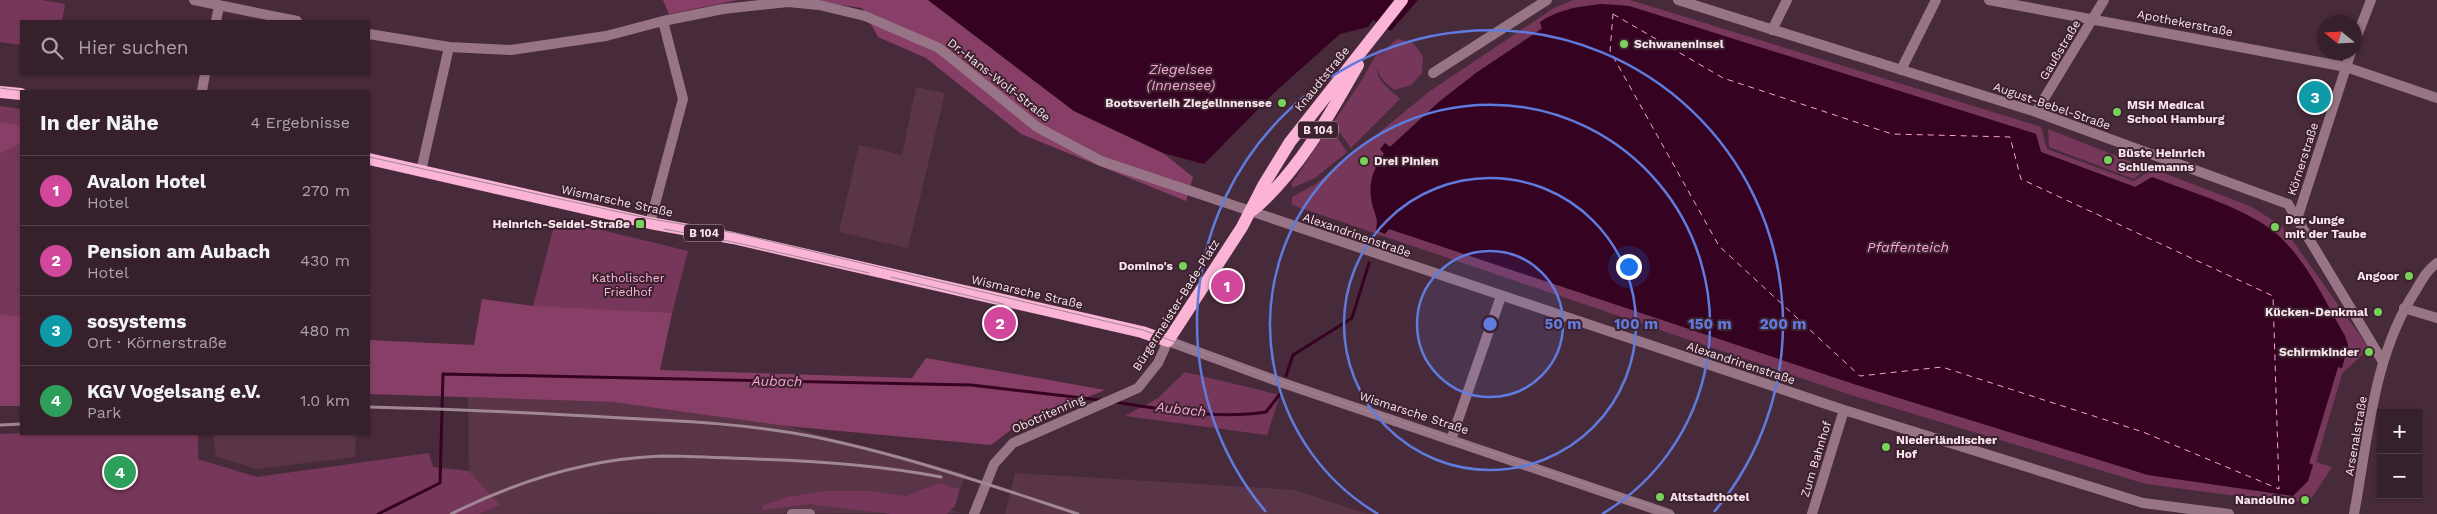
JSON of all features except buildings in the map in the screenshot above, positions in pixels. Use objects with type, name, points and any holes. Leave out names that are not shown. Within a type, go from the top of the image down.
[{"type":"main road","name":"Knaudtstraße","points":[[1251,212],[1263,186],[1290,142],[1402,0]]},
{"type":"main road","points":[[0,92],[20,94]]},
{"type":"main road","name":"Wismarsche Straße","points":[[370,159],[650,223],[733,238],[1142,332],[1168,341]]},
{"type":"main road","name":"Bürgermeister-Bade-Platz","points":[[1168,341],[1251,212]]},
{"type":"street","points":[[194,0],[292,20]]},
{"type":"street","points":[[1432,73],[1548,0]]},
{"type":"street","name":"August-Bebel-Straße","points":[[1678,0],[2036,112],[2288,204],[2298,216],[2383,362]]},
{"type":"street","points":[[1772,30],[1787,0]]},
{"type":"street","points":[[1901,70],[1936,0]]},
{"type":"street","name":"Apothekerstraße","points":[[1989,0],[2346,66],[2437,98]]},
{"type":"street","name":"Gaußstraße","points":[[2036,112],[2104,0]]},
{"type":"street","points":[[2362,23],[2371,0]]},
{"type":"street","name":"Dr.-Hans-Wolf-Straße","points":[[370,34],[449,47],[511,50],[606,36],[663,21],[723,9],[788,2],[819,5],[865,16],[939,48],[1037,128],[1101,161],[1175,187],[1219,199],[1251,212]]},
{"type":"street","points":[[216,20],[219,6]]},
{"type":"street","points":[[650,223],[684,99],[663,21]]},
{"type":"street","points":[[421,170],[449,47]]},
{"type":"street","name":"Körnerstraße","points":[[2298,216],[2348,60]]},
{"type":"street","points":[[202,90],[205,75]]},
{"type":"street","name":"Alexandrinenstraße","points":[[1251,212],[1844,410],[2143,503],[2228,514]]},
{"type":"street","name":"Arsenalstraße","points":[[2354,514],[2383,362],[2404,308],[2430,268],[2437,263]]},
{"type":"street","points":[[1452,440],[1502,296]]},
{"type":"street","points":[[2404,308],[2437,318]]},
{"type":"street","name":"Bürgermeister-Bade-Platz","points":[[1113,400],[1138,388],[1149,376],[1168,341]]},
{"type":"street","name":"Wismarsche Straße","points":[[1168,341],[1277,381],[1664,513]]},
{"type":"street","name":"Obotritenring","points":[[974,514],[994,464],[1013,444],[1113,400]]},
{"type":"street","name":"Zum Bahnhof","points":[[1812,514],[1844,410]]},
{"type":"street","points":[[2141,514],[2143,503]]},
{"type":"street","points":[[792,513],[810,514]]},
{"type":"shaded area","points":[[663,0],[738,0],[669,14]]},
{"type":"shaded area","points":[[807,0],[928,0],[1074,111],[1163,153],[1193,177],[1186,201],[1021,134],[926,58],[878,37],[862,8]]},
{"type":"shaded area","points":[[916,87],[945,93],[908,248],[839,232],[859,145],[902,155]]},
{"type":"shaded area","points":[[0,122],[17,125],[20,128],[20,143],[0,153]]},
{"type":"shaded area","points":[[482,299],[533,306],[672,313],[660,370],[912,378],[926,358],[1105,390],[1016,426],[991,445],[786,426],[613,402],[370,394],[370,340],[474,345]]},
{"type":"shaded area","points":[[0,315],[20,316],[20,406],[0,406]]},
{"type":"shaded area","points":[[468,397],[615,402],[786,426],[966,474],[960,489],[939,483],[907,496],[960,513],[480,514],[500,505],[469,471]]},
{"type":"shaded area","points":[[213,435],[356,435],[355,457],[256,469],[216,456]]},
{"type":"shaded area","points":[[1015,473],[1295,490],[1368,514],[1005,514]]},
{"type":"green space","points":[[0,0],[42,0],[65,4],[62,20],[20,20],[20,45],[0,42]]},
{"type":"green space","points":[[1573,0],[1630,0],[2041,127],[2047,149],[2134,181],[2153,169],[2250,206],[2282,226],[2369,348],[2342,374],[2316,462],[2332,467],[2311,499],[2290,503],[2146,484],[1851,395],[1292,205],[1292,197],[1316,184],[1430,91],[1554,8]],"holes":[[[1601,4],[1629,6],[2036,134],[2041,152],[2135,187],[2300,261],[2345,336],[2348,345],[2342,368],[2338,367],[2309,464],[2313,465],[2293,496],[2148,475],[1857,385],[1389,229],[1385,233],[1377,230],[1375,167],[1384,153],[1385,143],[1390,147],[1440,101],[1476,73],[1571,8]]]},
{"type":"green space","points":[[1397,39],[1413,43],[1423,56],[1422,73],[1411,85],[1394,90],[1381,77],[1378,71],[1378,64],[1383,52]]},
{"type":"green space","points":[[1380,48],[1383,50],[1379,59],[1377,73],[1382,83],[1400,99],[1351,148],[1333,123],[1360,83]]},
{"type":"green space","points":[[0,106],[20,109],[20,406],[0,406]]},
{"type":"green space","points":[[1330,127],[1347,152],[1315,178],[1292,188],[1292,183]]},
{"type":"green space","points":[[2048,129],[2147,168],[2134,179],[2049,147]]},
{"type":"green space","name":"Katholischer Friedhof","points":[[556,219],[688,251],[664,344],[533,306]]},
{"type":"green space","points":[[1185,372],[1280,395],[1267,435],[1125,416],[1158,398]]},
{"type":"green space","points":[[0,434],[198,435],[198,459],[257,477],[429,453],[433,467],[469,471],[500,505],[480,514],[0,514]]},
{"type":"green space","points":[[939,483],[960,489],[955,506],[947,514],[890,514],[809,504],[763,510],[762,506],[787,497],[826,491],[871,491],[906,496]]},
{"type":"water","name":"Ziegelsee (Innensee)","points":[[928,0],[1418,0],[1391,31],[1373,20],[1368,27],[1340,34],[1276,91],[1204,164],[1163,153],[1074,111]]},
{"type":"water","name":"Pfaffenteich","points":[[1601,4],[1629,6],[2036,134],[2041,152],[2135,187],[2152,177],[2219,202],[2268,227],[2290,247],[2308,271],[2345,336],[2348,345],[2342,368],[2338,367],[2309,463],[2313,465],[2308,481],[2293,496],[2148,475],[1857,385],[1389,229],[1385,234],[1376,230],[1377,220],[1370,192],[1376,167],[1384,154],[1380,149],[1385,143],[1390,147],[1440,101],[1476,73],[1542,29],[1540,22],[1562,11]]},
{"type":"waterway","name":"Aubach","points":[[1286,376],[1293,355],[1352,318],[1369,263]]},
{"type":"waterway","name":"Aubach","points":[[378,514],[440,483],[443,374],[971,385],[1100,400]]},
{"type":"waterway","name":"Aubach","points":[[1114,402],[1190,413],[1228,415],[1266,412],[1280,394]]},
{"type":"ferry route","points":[[1613,14],[1723,78],[1892,134],[2010,137],[2021,179],[2273,296],[2279,489],[2143,432],[1942,367],[1860,376],[1719,246],[1610,51],[1613,14]]},
{"type":"tram line","points":[[0,88],[20,91]]},
{"type":"tram line","points":[[370,157],[651,219],[735,233],[1143,330],[1293,386],[1675,514]]},
{"type":"tram line","points":[[664,229],[733,242],[869,273]]},
{"type":"tram line","points":[[891,277],[1003,304]]},
{"type":"railway","points":[[370,407],[669,420],[787,432],[844,443],[912,461],[1078,514]]},
{"type":"railway","points":[[0,425],[20,424]]},
{"type":"railway","points":[[451,514],[501,491],[527,482],[579,467],[633,458],[673,456],[803,461],[849,464],[941,477]]},
{"type":"place","name":"Schwaneninsel","points":[[1624,44]]},
{"type":"place","name":"sosystems","points":[[2315,97]]},
{"type":"place","name":"Bootsverleih Ziegelinnensee","points":[[1282,103]]},
{"type":"place","name":"MSH Medical School Hamburg","points":[[2117,112]]},
{"type":"place","name":"Büste Heinrich Schliemanns","points":[[2108,160]]},
{"type":"place","name":"Drei Pinien","points":[[1364,161]]},
{"type":"place","name":"Heinrich-Seidel-Straße","points":[[640,224]]},
{"type":"place","name":"Der Junge mit der Taube","points":[[2275,227]]},
{"type":"place","name":"Domino's","points":[[1183,266]]},
{"type":"place","name":"Angoor","points":[[2409,276]]},
{"type":"place","name":"Avalon Hotel","points":[[1227,286]]},
{"type":"place","name":"Kücken-Denkmal","points":[[2378,312]]},
{"type":"place","name":"Pension am Aubach","points":[[1000,323]]},
{"type":"place","name":"Schirmkinder","points":[[2369,352]]},
{"type":"place","name":"Niederländischer Hof","points":[[1886,447]]},
{"type":"place","name":"KGV Vogelsang e.V.","points":[[120,472]]},
{"type":"place","name":"Altstadthotel","points":[[1660,497]]},
{"type":"place","name":"Nandolino","points":[[2305,500]]}]
